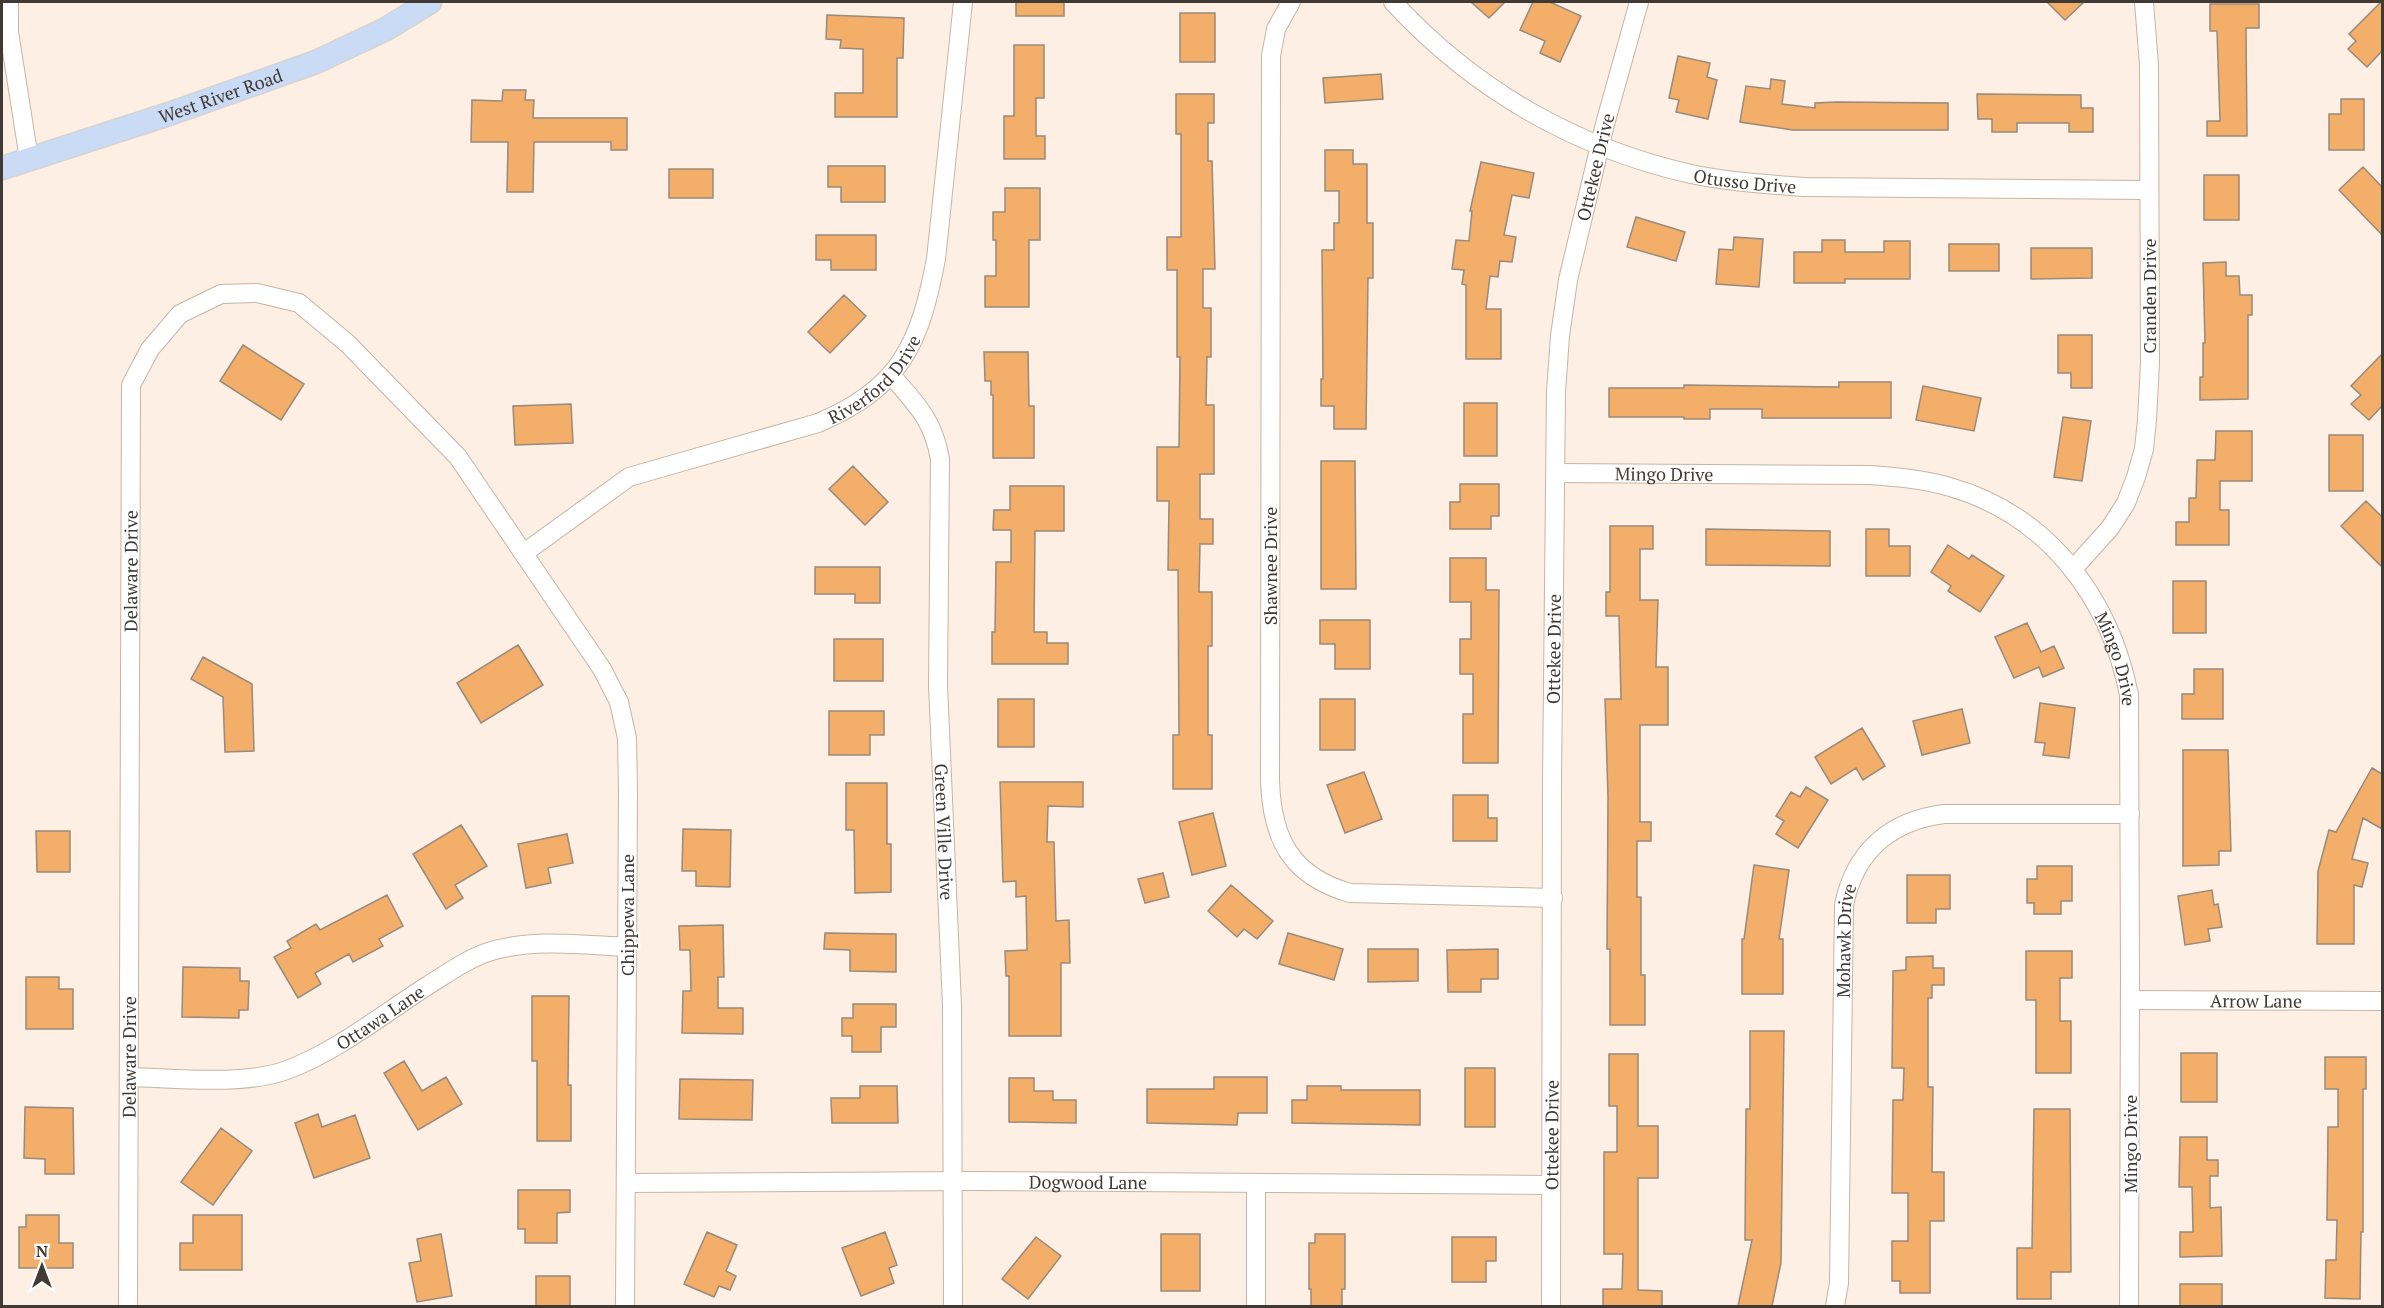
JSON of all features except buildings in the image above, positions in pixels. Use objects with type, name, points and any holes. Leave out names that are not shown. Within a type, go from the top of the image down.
[{"type":"main road","name":"West River Road","points":[[2,168],[169,114],[316,62],[386,29],[430,2]]},
{"type":"street","points":[[9,2],[9,32],[29,159]]},
{"type":"street","name":"Riverford Drive","points":[[525,553],[629,477],[818,423],[845,412],[869,396],[891,375],[907,354],[919,328],[928,301],[934,270],[951,135],[963,2]]},
{"type":"street","name":"Shawnee Drive","points":[[1291,2],[1276,29],[1271,56],[1270,781],[1274,824],[1288,851],[1308,873],[1321,882],[1350,893],[1553,898]]},
{"type":"street","name":"Otusso Drive","points":[[1393,2],[1443,51],[1476,77],[1523,108],[1600,146],[1638,160],[1692,174],[1804,187],[2149,190]]},
{"type":"street","name":"Ottekee Drive","points":[[1551,1306],[1556,392],[1560,336],[1568,280],[1600,146],[1639,2]]},
{"type":"street","name":"Cranden Drive","points":[[2073,569],[2110,528],[2126,503],[2144,449],[2150,363],[2149,65],[2147,15],[2144,2]]},
{"type":"street","name":"Delaware Drive","points":[[128,1306],[131,385],[150,349],[180,314],[221,294],[257,293],[298,303],[348,344],[458,457],[525,553]]},
{"type":"street","name":"Green Ville Drive","points":[[891,375],[925,414],[937,441],[940,459],[938,685],[952,1005],[952,1306]]},
{"type":"street","name":"Mingo Drive","points":[[1556,473],[1869,475],[1910,478],[1951,487],[2013,514],[2049,543],[2073,569],[2097,604],[2115,641],[2128,695],[2130,814],[2129,1306]]},
{"type":"street","name":"Chippewa Lane","points":[[525,553],[602,669],[619,702],[627,738],[625,1306]]},
{"type":"street","name":"Mohawk Drive","points":[[1835,1306],[1839,1283],[1844,905],[1849,884],[1859,864],[1867,852],[1889,832],[1908,822],[1929,816],[2130,814]]},
{"type":"street","name":"Ottawa Lane","points":[[129,1077],[230,1079],[260,1077],[277,1073],[311,1059],[443,976],[493,951],[520,945],[627,946]]},
{"type":"street","name":"Arrow Lane","points":[[2130,1000],[2382,1001]]},
{"type":"street","name":"Dogwood Lane","points":[[626,1183],[953,1181],[1551,1185]]},
{"type":"street","points":[[1256,1183],[1256,1306]]}]
